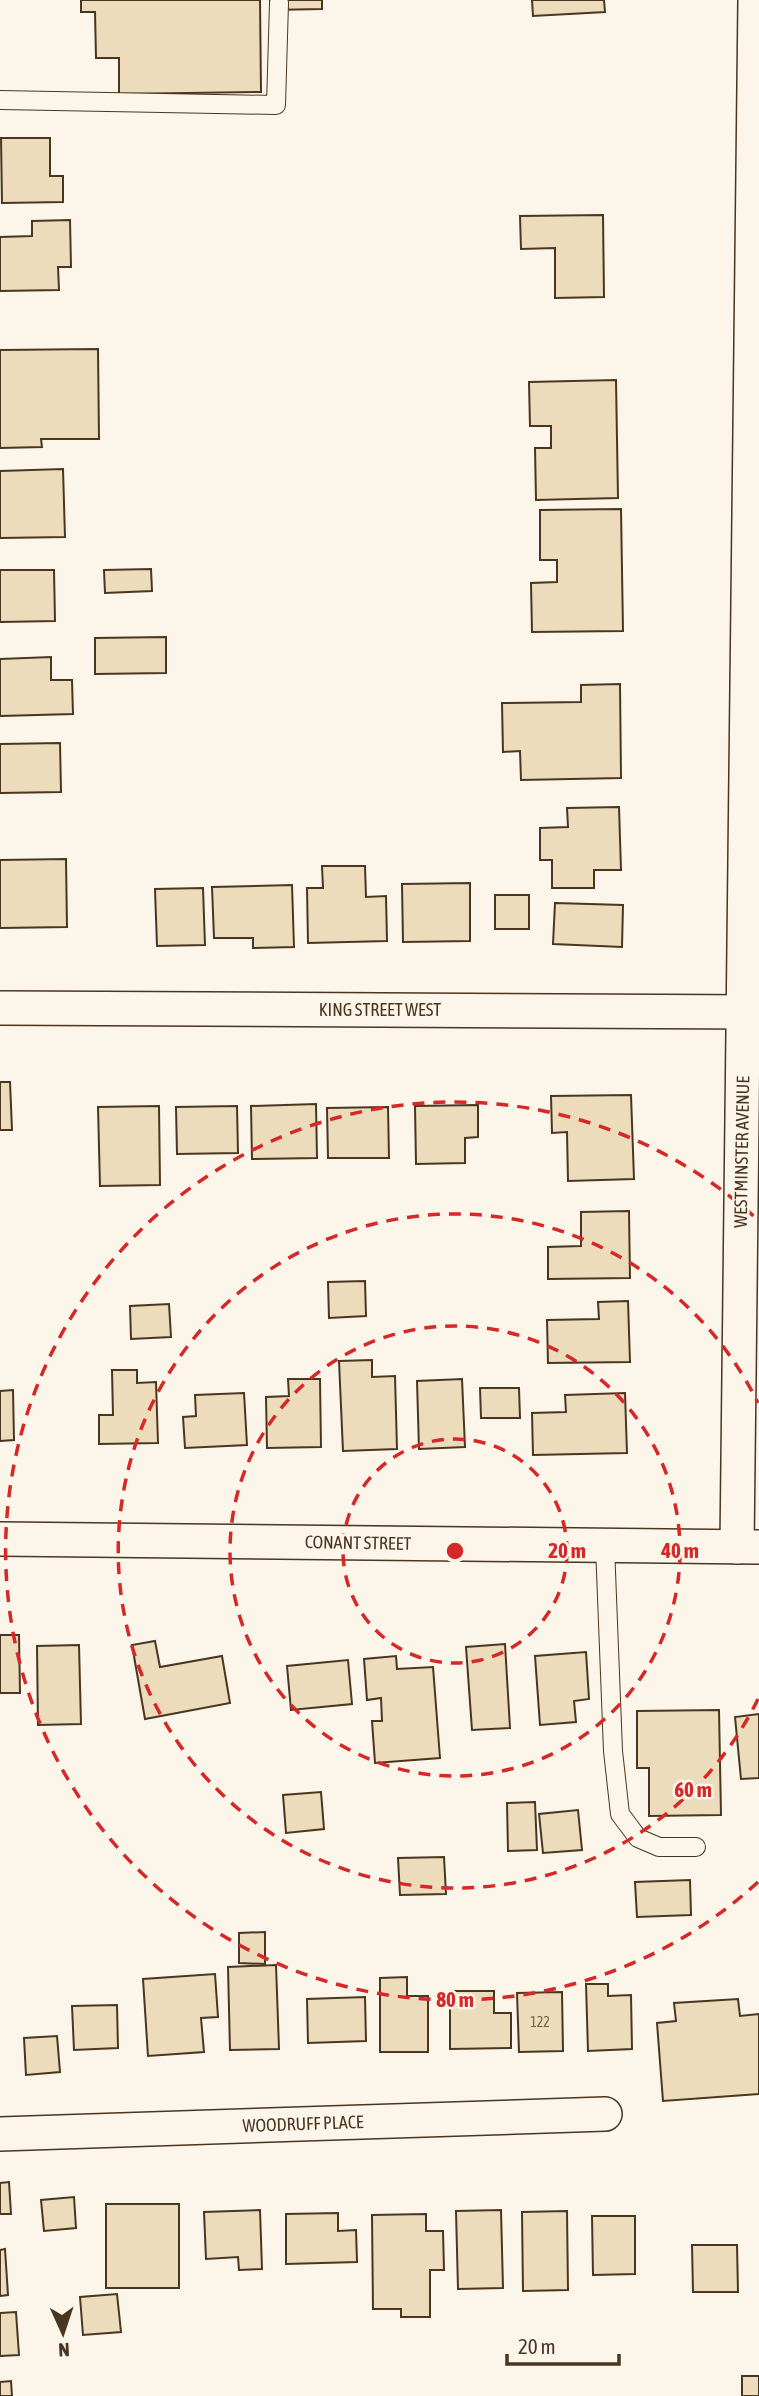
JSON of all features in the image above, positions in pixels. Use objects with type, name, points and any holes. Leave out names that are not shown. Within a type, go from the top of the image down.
[{"type":"street","name":"WESTMINSTER AVENUE","points":[[748,1547],[755,0]]},
{"type":"street","name":"KING STREET WEST","points":[[0,1008],[751,1012]]},
{"type":"street","name":"CONANT STREET","points":[[0,1539],[748,1547]]},
{"type":"street","name":"WOODRUFF PLACE","points":[[0,2134],[606,2114]]},
{"type":"lane","points":[[0,100],[276,105],[279,3]]},
{"type":"lane","points":[[605,1546],[613,1751],[620,1814],[638,1838],[659,1847],[696,1847]]},
{"type":"building","points":[[81,0],[260,0],[261,92],[119,94],[119,58],[96,58],[95,12],[81,12]]},
{"type":"building","points":[[270,0],[322,0],[322,9],[270,10]]},
{"type":"building","points":[[532,0],[604,0],[605,12],[533,16]]},
{"type":"building","points":[[1,138],[50,138],[50,176],[63,176],[63,202],[2,203]]},
{"type":"building","points":[[603,215],[604,297],[555,298],[555,248],[521,249],[520,216]]},
{"type":"building","points":[[70,220],[71,267],[58,267],[59,290],[0,291],[0,237],[32,236],[32,221]]},
{"type":"building","points":[[98,349],[99,439],[41,439],[42,447],[0,448],[0,350]]},
{"type":"building","points":[[616,380],[618,498],[536,500],[535,448],[551,448],[551,426],[530,426],[529,382]]},
{"type":"building","points":[[63,469],[65,537],[0,538],[0,471]]},
{"type":"building","points":[[621,509],[623,631],[532,632],[531,583],[557,582],[557,560],[540,560],[540,510]]},
{"type":"building","points":[[151,569],[152,591],[105,593],[104,570]]},
{"type":"building","points":[[0,570],[54,570],[55,621],[0,622]]},
{"type":"building","points":[[166,637],[166,673],[95,674],[95,638]]},
{"type":"building","points":[[51,657],[51,680],[72,680],[73,714],[0,716],[0,659]]},
{"type":"building","points":[[620,684],[621,778],[521,780],[520,751],[503,752],[502,703],[581,702],[581,685]]},
{"type":"building","points":[[60,743],[61,792],[0,793],[0,744]]},
{"type":"building","points":[[619,807],[621,870],[594,870],[594,888],[552,888],[552,860],[540,860],[540,828],[568,827],[567,808]]},
{"type":"building","points":[[66,859],[67,927],[0,928],[0,860]]},
{"type":"building","points":[[322,866],[365,866],[366,897],[386,896],[387,941],[308,943],[307,888],[323,888]]},
{"type":"building","points":[[470,883],[470,941],[403,942],[402,884]]},
{"type":"building","points":[[292,885],[294,947],[253,948],[253,938],[214,938],[212,887]]},
{"type":"building","points":[[203,888],[205,945],[157,946],[155,889]]},
{"type":"building","points":[[495,895],[529,895],[529,929],[495,929]]},
{"type":"building","points":[[555,903],[623,905],[622,947],[553,944]]},
{"type":"building","points":[[0,1082],[10,1082],[12,1130],[0,1130]]},
{"type":"building","points":[[631,1095],[634,1179],[568,1181],[567,1132],[552,1133],[551,1096]]},
{"type":"building","points":[[316,1104],[317,1158],[252,1159],[251,1106]]},
{"type":"building","points":[[478,1105],[478,1137],[465,1138],[465,1163],[416,1164],[415,1106]]},
{"type":"building","points":[[159,1106],[160,1185],[100,1186],[98,1107]]},
{"type":"building","points":[[237,1106],[238,1153],[177,1154],[176,1107]]},
{"type":"building","points":[[388,1107],[389,1158],[328,1158],[327,1108]]},
{"type":"building","points":[[629,1211],[630,1278],[548,1279],[548,1247],[581,1246],[581,1212]]},
{"type":"building","points":[[365,1281],[366,1316],[329,1318],[328,1282]]},
{"type":"building","points":[[628,1301],[630,1362],[548,1363],[547,1320],[599,1319],[598,1302]]},
{"type":"building","points":[[169,1304],[171,1337],[131,1339],[130,1306]]},
{"type":"building","points":[[372,1360],[372,1377],[395,1376],[397,1449],[343,1451],[339,1361]]},
{"type":"building","points":[[112,1370],[137,1370],[137,1383],[156,1382],[158,1443],[99,1444],[99,1415],[113,1415]]},
{"type":"building","points":[[288,1379],[320,1379],[321,1447],[267,1448],[266,1397],[289,1396]]},
{"type":"building","points":[[462,1379],[465,1447],[419,1449],[417,1381]]},
{"type":"building","points":[[480,1388],[519,1388],[520,1418],[481,1418]]},
{"type":"building","points":[[13,1390],[14,1440],[0,1441],[0,1391]]},
{"type":"building","points":[[244,1393],[247,1445],[185,1448],[183,1417],[196,1416],[195,1395]]},
{"type":"building","points":[[625,1393],[627,1453],[533,1455],[532,1413],[566,1412],[565,1395]]},
{"type":"building","points":[[0,1635],[19,1635],[20,1693],[0,1693]]},
{"type":"building","points":[[155,1641],[160,1667],[222,1656],[230,1703],[145,1719],[132,1645]]},
{"type":"building","points":[[505,1644],[510,1728],[472,1730],[466,1647]]},
{"type":"building","points":[[79,1645],[81,1724],[38,1725],[37,1646]]},
{"type":"building","points":[[586,1652],[589,1699],[574,1701],[576,1722],[540,1725],[535,1656]]},
{"type":"building","points":[[396,1656],[397,1669],[433,1667],[440,1758],[375,1763],[372,1721],[382,1721],[381,1698],[367,1700],[364,1659]]},
{"type":"building","points":[[348,1660],[352,1704],[291,1710],[287,1666]]},
{"type":"building","points":[[719,1710],[721,1815],[649,1816],[649,1768],[637,1768],[637,1711]]},
{"type":"building","points":[[759,1714],[759,1778],[741,1779],[735,1717]]},
{"type":"building","points":[[321,1792],[324,1829],[286,1833],[283,1795]]},
{"type":"building","points":[[535,1802],[537,1850],[508,1851],[507,1803]]},
{"type":"building","points":[[578,1810],[582,1850],[543,1853],[539,1814]]},
{"type":"building","points":[[444,1857],[446,1894],[400,1895],[398,1858]]},
{"type":"building","points":[[690,1880],[691,1915],[637,1917],[635,1882]]},
{"type":"building","points":[[265,1932],[265,1964],[239,1963],[239,1933]]},
{"type":"building","points":[[276,1965],[279,2049],[230,2050],[228,1967]]},
{"type":"building","points":[[215,1974],[218,2017],[201,2018],[204,2052],[148,2056],[143,1979]]},
{"type":"building","points":[[407,1977],[407,1996],[428,1996],[428,2052],[380,2052],[380,1978]]},
{"type":"building","points":[[586,1984],[608,1984],[608,1996],[631,1995],[632,2049],[588,2051]]},
{"type":"building","points":[[450,1991],[494,1991],[494,2013],[511,2013],[511,2048],[450,2049]]},
{"type":"building","points":[[562,1992],[563,2051],[519,2052],[517,1993]]},
{"type":"building","points":[[365,1997],[366,2041],[308,2043],[307,1999]]},
{"type":"building","points":[[738,1999],[740,2016],[759,2014],[759,2094],[663,2101],[657,2023],[676,2021],[674,2003]]},
{"type":"building","points":[[117,2005],[118,2048],[74,2050],[72,2006]]},
{"type":"building","points":[[57,2036],[60,2072],[26,2075],[24,2038]]},
{"type":"building","points":[[9,2182],[11,2214],[0,2214],[0,2183]]},
{"type":"building","points":[[74,2197],[76,2228],[44,2231],[41,2200]]},
{"type":"building","points":[[106,2204],[179,2204],[179,2288],[106,2288]]},
{"type":"building","points":[[260,2210],[262,2269],[239,2270],[238,2257],[206,2259],[204,2212]]},
{"type":"building","points":[[501,2210],[503,2288],[458,2289],[456,2211]]},
{"type":"building","points":[[567,2211],[568,2290],[523,2291],[522,2212]]},
{"type":"building","points":[[338,2213],[338,2231],[356,2230],[357,2262],[286,2264],[286,2214]]},
{"type":"building","points":[[426,2214],[426,2231],[443,2231],[444,2270],[430,2270],[430,2317],[401,2317],[401,2309],[373,2309],[372,2215]]},
{"type":"building","points":[[592,2216],[635,2216],[635,2274],[593,2275]]},
{"type":"building","points":[[692,2245],[737,2245],[738,2292],[693,2292]]},
{"type":"building","points":[[5,2249],[8,2295],[0,2296],[0,2250]]},
{"type":"building","points":[[117,2294],[121,2332],[83,2335],[80,2297]]},
{"type":"building","points":[[16,2312],[19,2355],[0,2356],[0,2313]]},
{"type":"building","points":[[742,2376],[759,2376],[759,2396],[742,2396]]},
{"type":"building","points":[[11,2381],[12,2396],[0,2396],[0,2382]]}]
